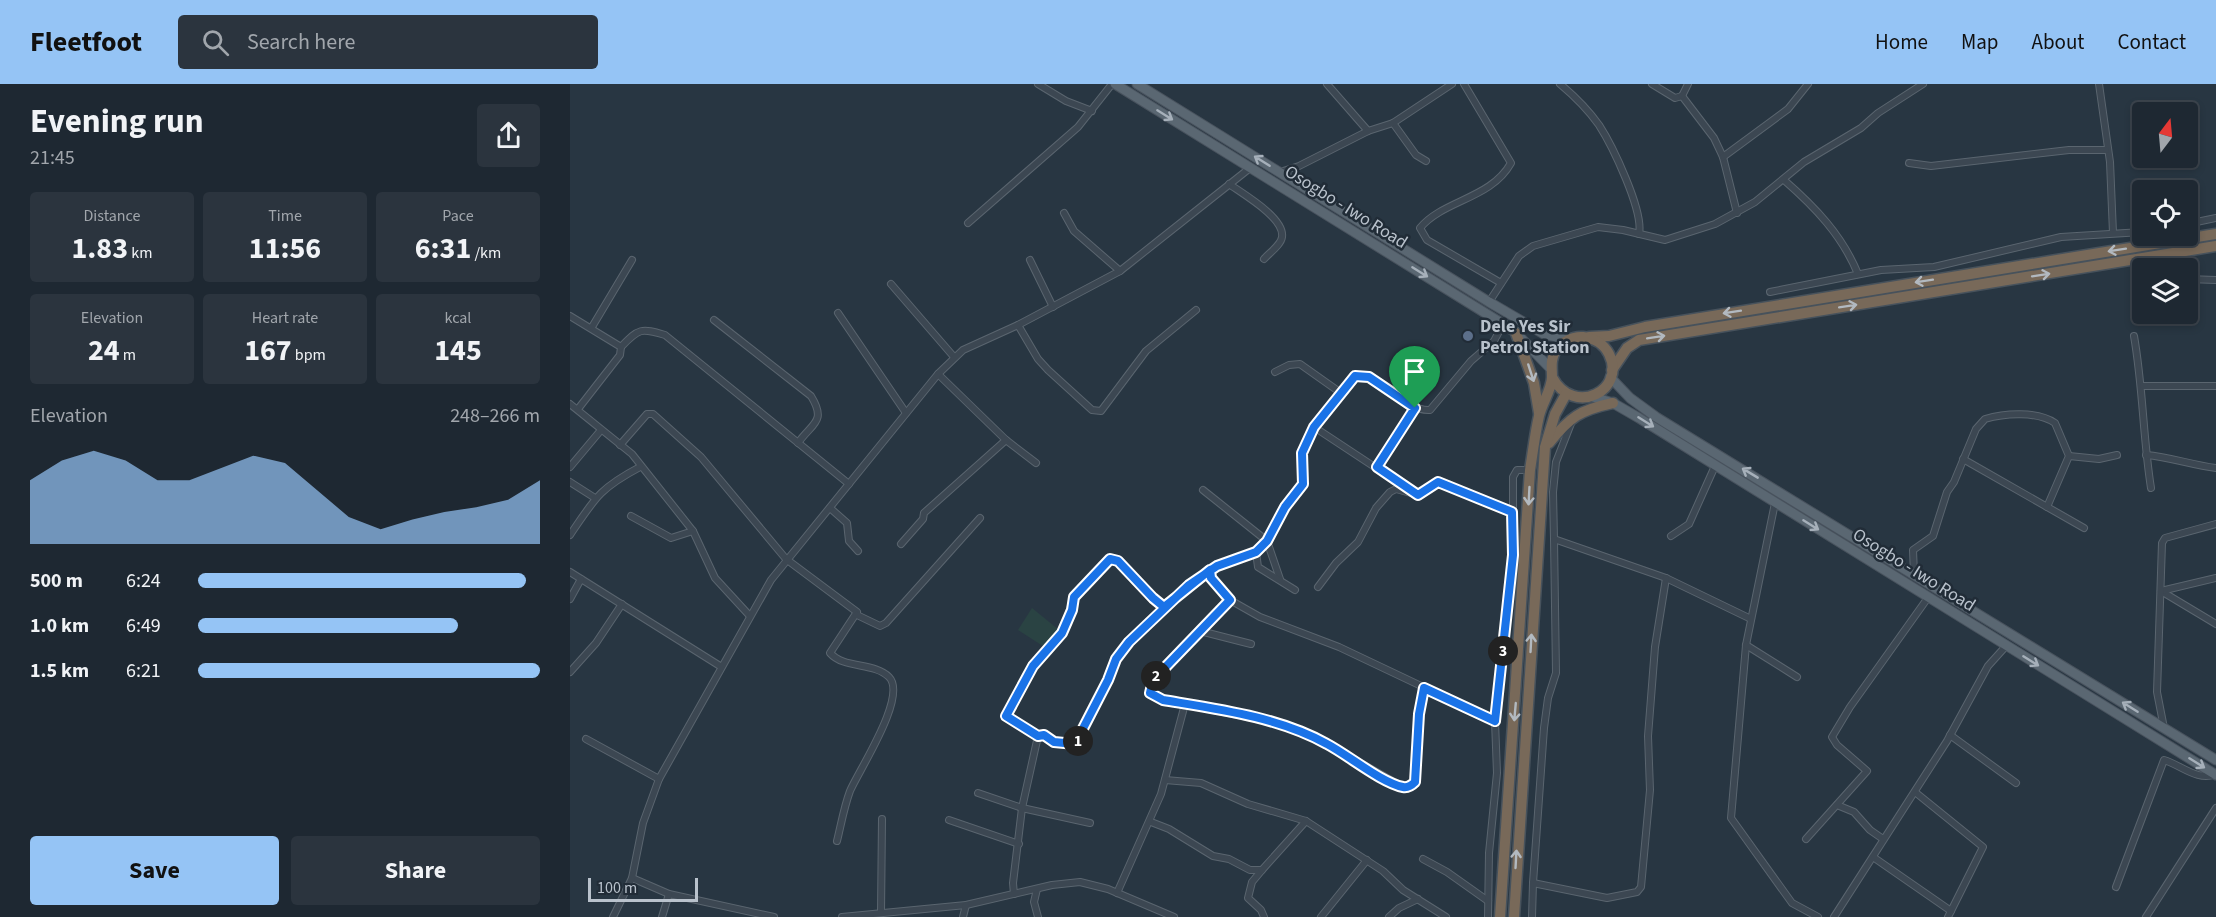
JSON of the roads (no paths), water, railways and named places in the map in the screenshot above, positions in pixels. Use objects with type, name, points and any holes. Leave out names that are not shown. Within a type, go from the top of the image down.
[{"type":"highway","points":[[1500,917],[1530,470],[1555,352],[1567,340],[1609,336],[1645,327],[2216,234]]},
{"type":"highway","points":[[1552,373],[1566,394],[1580,398],[1593,397],[1608,384],[1611,374],[1627,348],[1639,340],[2216,246]]},
{"type":"highway","points":[[1516,333],[1534,383],[1540,415]]},
{"type":"highway","points":[[1584,337],[1602,344],[1608,351],[1611,374]]},
{"type":"highway","points":[[1514,917],[1518,825],[1545,447],[1555,414],[1566,394]]},
{"type":"highway","points":[[1545,447],[1575,415],[1588,408],[1613,403]]},
{"type":"highway","points":[[1509,793],[1522,793]]},
{"type":"main road","name":"Osogbo - Iwo Road","points":[[1113,84],[1503,324],[1516,333],[1552,373]]},
{"type":"main road","name":"Osogbo - Iwo Road","points":[[1137,84],[1489,302],[1544,334],[1567,340]]},
{"type":"main road","name":"Osogbo - Iwo Road","points":[[1611,374],[1630,398],[1656,417],[2216,760]]},
{"type":"main road","name":"Osogbo - Iwo Road","points":[[1593,397],[1613,403],[2216,774]]},
{"type":"street","points":[[1038,84],[1066,101],[1092,111]]},
{"type":"street","points":[[969,223],[1078,127],[1113,84]]},
{"type":"street","points":[[1327,84],[1368,131]]},
{"type":"street","points":[[1280,172],[1299,166],[1368,131],[1393,123],[1452,84]]},
{"type":"street","points":[[1464,84],[1511,163],[1487,189],[1447,210],[1420,228],[1427,240],[1501,283]]},
{"type":"street","points":[[1560,84],[1598,124],[1631,194],[1641,225],[1639,234]]},
{"type":"street","points":[[1652,84],[1675,98],[1682,96],[1688,84]]},
{"type":"street","points":[[1723,157],[1788,109],[1808,84]]},
{"type":"street","points":[[1489,302],[1519,256],[1533,246],[1598,227],[1669,240],[1715,224],[1737,213],[1923,84]]},
{"type":"street","points":[[2099,84],[2106,150],[2110,162],[2114,233]]},
{"type":"street","points":[[1682,96],[1714,138],[1723,157],[1737,213]]},
{"type":"street","points":[[1393,123],[1416,155],[1426,161]]},
{"type":"street","points":[[1909,163],[1931,166],[2069,150],[2106,150]]},
{"type":"street","points":[[612,917],[632,878],[643,823],[659,779],[749,615],[786,560],[831,508],[938,374],[954,357],[987,338],[1018,325],[1120,271],[1250,168]]},
{"type":"street","points":[[1791,174],[1796,190]]},
{"type":"street","points":[[1784,180],[1818,209],[1851,257],[1858,274]]},
{"type":"street","points":[[1229,184],[1275,219],[1280,228],[1283,236],[1280,242],[1264,259]]},
{"type":"street","points":[[1064,213],[1074,231],[1120,271]]},
{"type":"street","points":[[2198,222],[2216,218]]},
{"type":"street","points":[[1770,292],[1858,274],[1934,267],[2061,237],[2132,232]]},
{"type":"street","points":[[592,327],[632,260]]},
{"type":"street","points":[[1030,260],[1053,307]]},
{"type":"street","points":[[2198,279],[2216,280]]},
{"type":"street","points":[[891,285],[954,357]]},
{"type":"street","points":[[1018,325],[1038,359],[1048,370],[1097,411],[1112,399],[1146,351],[1196,310]]},
{"type":"street","points":[[838,313],[906,413]]},
{"type":"street","points":[[570,316],[592,327],[621,347]]},
{"type":"street","points":[[714,320],[811,396],[819,412],[819,418],[798,443]]},
{"type":"street","points":[[1164,607],[1118,561],[1110,559],[1074,597],[1072,610],[1062,633],[1033,666],[1006,716],[1038,736],[1044,735],[1054,742],[1075,744],[1122,649],[1161,614],[1164,607],[1210,570],[1256,552],[1267,541],[1285,507],[1303,484],[1302,453],[1314,427],[1355,376],[1364,375],[1415,408],[1430,410],[1471,361],[1494,341],[1503,324]]},
{"type":"street","points":[[578,408],[620,355],[621,347],[635,332],[643,330],[665,335],[849,484]]},
{"type":"street","points":[[2134,336],[2143,386],[2142,417],[2151,488]]},
{"type":"street","points":[[1275,372],[1289,365],[1300,364],[1341,393]]},
{"type":"street","points":[[938,374],[1006,440],[1036,463]]},
{"type":"street","points":[[2143,386],[2216,386]]},
{"type":"street","points":[[570,404],[578,408],[601,430],[632,454],[640,467],[693,531],[715,578],[749,615]]},
{"type":"street","points":[[1377,467],[1415,408]]},
{"type":"street","points":[[620,445],[647,414],[653,414],[700,457],[786,560],[857,615],[882,625],[980,518]]},
{"type":"street","points":[[1532,917],[1544,728],[1548,698],[1556,673],[1553,492],[1556,462],[1575,415]]},
{"type":"street","points":[[1914,574],[1913,550],[1933,537],[1947,492],[1954,482],[1980,422],[1995,416],[2010,415],[2039,416],[2055,423],[2069,456],[2047,507]]},
{"type":"street","points":[[1314,427],[1418,495]]},
{"type":"street","points":[[570,467],[601,430]]},
{"type":"street","points":[[901,544],[923,519],[924,513],[1006,440]]},
{"type":"street","points":[[2069,456],[2099,459],[2117,455]]},
{"type":"street","points":[[2146,456],[2167,457],[2188,465],[2216,468]]},
{"type":"street","points":[[1963,459],[2084,528]]},
{"type":"street","points":[[1671,536],[1689,524],[1715,466]]},
{"type":"street","points":[[570,535],[595,498],[607,485],[640,467]]},
{"type":"street","points":[[1488,917],[1489,853],[1497,773],[1495,721],[1513,555],[1513,477],[1518,470],[1530,470]]},
{"type":"street","points":[[570,482],[595,498]]},
{"type":"street","points":[[1318,587],[1336,562],[1358,542],[1376,508],[1390,492],[1396,489],[1418,495],[1438,482],[1512,512]]},
{"type":"street","points":[[1203,490],[1267,541],[1280,579]]},
{"type":"street","points":[[1775,503],[1746,645],[1731,818],[1792,903],[1818,917]]},
{"type":"street","points":[[831,508],[847,523],[849,541],[858,551]]},
{"type":"street","points":[[631,516],[671,538],[693,531]]},
{"type":"street","points":[[2164,728],[2157,692],[2157,636],[2163,539],[2216,524]]},
{"type":"street","points":[[1554,539],[1666,578],[1751,619]]},
{"type":"street","points":[[1256,552],[1258,567],[1295,590]]},
{"type":"street","points":[[1211,578],[1217,566]]},
{"type":"street","points":[[1210,570],[1211,578],[1230,600],[1260,617],[1339,647],[1495,721]]},
{"type":"street","points":[[570,572],[720,666]]},
{"type":"street","points":[[1533,883],[1607,898],[1637,892],[1641,887],[1650,790],[1648,736],[1655,647],[1666,578]]},
{"type":"street","points":[[2161,591],[2216,578]]},
{"type":"street","points":[[570,599],[581,579]]},
{"type":"street","points":[[2161,591],[2216,624]]},
{"type":"street","points":[[1806,839],[1867,771],[1837,746],[1832,737],[1850,707],[1927,598]]},
{"type":"street","points":[[1230,600],[1153,680],[1150,693],[1163,700],[1273,722],[1297,730],[1322,741],[1403,787],[1415,782],[1419,714],[1424,688]]},
{"type":"street","points":[[570,672],[596,643],[622,604]]},
{"type":"street","points":[[837,841],[849,793],[883,731],[893,689],[891,679],[885,674],[854,666],[830,653],[857,615]]},
{"type":"street","points":[[1200,631],[1251,644]]},
{"type":"street","points":[[1746,645],[1797,677]]},
{"type":"street","points":[[1834,917],[1950,735],[1988,666],[2006,646]]},
{"type":"street","points":[[1500,672],[1518,673]]},
{"type":"street","points":[[1117,893],[1151,822],[1165,780],[1185,704]]},
{"type":"street","points":[[1950,735],[2016,783]]},
{"type":"street","points":[[1014,894],[1014,872],[1022,808],[1038,736]]},
{"type":"street","points":[[586,739],[659,779]]},
{"type":"street","points":[[2116,887],[2164,760],[2207,778],[2216,774]]},
{"type":"street","points":[[1165,780],[1201,783],[1248,804],[1306,821],[1446,917]]},
{"type":"street","points":[[1873,857],[1950,914],[1983,847],[1915,792]]},
{"type":"street","points":[[978,793],[1022,808],[1090,823]]},
{"type":"street","points":[[1838,805],[1854,812],[1861,822],[1883,839]]},
{"type":"street","points":[[2146,917],[2216,808]]},
{"type":"street","points":[[881,912],[882,819]]},
{"type":"street","points":[[949,820],[1019,844]]},
{"type":"street","points":[[1264,917],[1261,910],[1248,898],[1252,882],[1306,821]]},
{"type":"street","points":[[1151,822],[1169,829],[1188,843],[1213,856],[1229,859],[1250,870],[1263,870]]},
{"type":"street","points":[[1321,917],[1366,860]]},
{"type":"street","points":[[1423,860],[1447,872],[1488,901]]},
{"type":"street","points":[[632,878],[669,894],[774,917]]},
{"type":"street","points":[[842,917],[966,905],[1080,882],[1117,893],[1174,917]]},
{"type":"street","points":[[1037,889],[1034,902],[1038,917]]},
{"type":"street","points":[[662,917],[669,894]]},
{"type":"street","points":[[1389,917],[1399,908],[1418,899]]},
{"type":"street","points":[[963,917],[966,905]]},
{"type":"place","name":"Dele Yes Sir Petrol Station","points":[[1468,336]]}]
